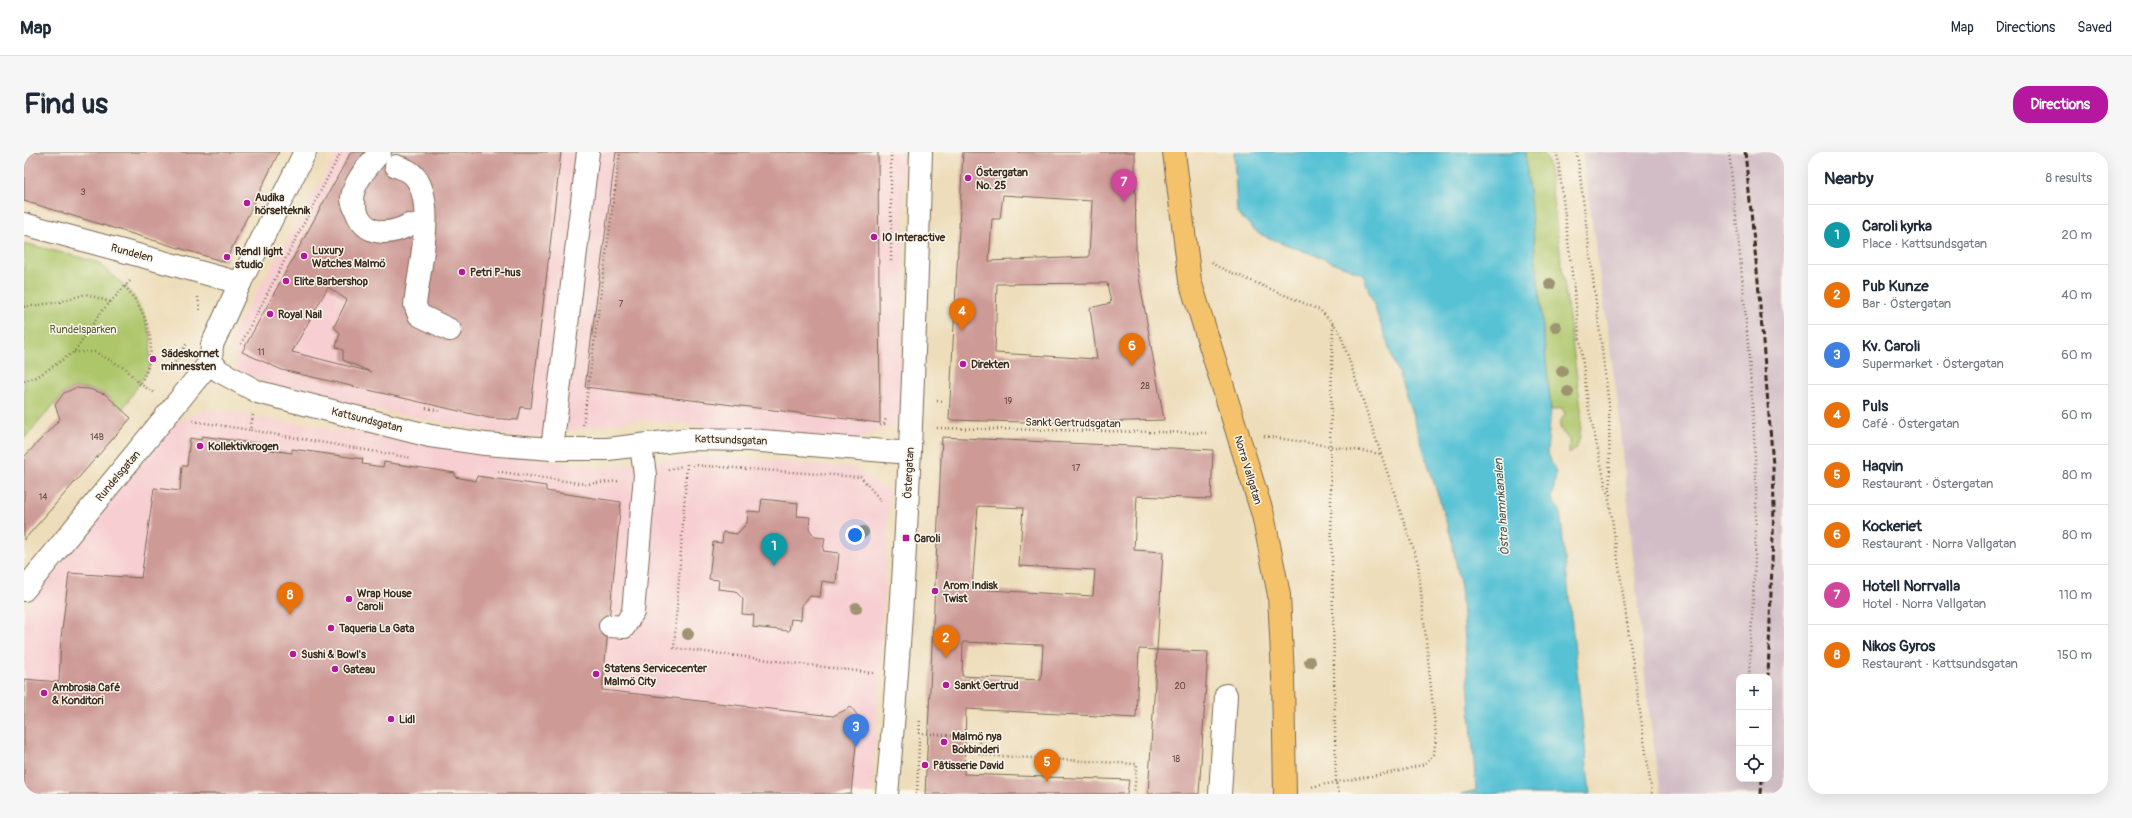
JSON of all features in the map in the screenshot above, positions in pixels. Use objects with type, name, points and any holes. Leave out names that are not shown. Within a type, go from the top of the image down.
[{"type":"main road","name":"Norra Vallgatan","points":[[1174,152],[1190,281],[1263,515],[1279,595],[1283,676],[1285,794]]},
{"type":"street","name":"Rundelsgatan","points":[[24,590],[172,411],[211,353],[240,283],[305,152]]},
{"type":"street","points":[[380,152],[359,179],[352,200],[359,219],[376,232],[396,232],[409,225]]},
{"type":"street","points":[[552,449],[588,152]]},
{"type":"street","name":"Östergatan","points":[[887,794],[906,538],[912,426],[921,152]]},
{"type":"street","points":[[396,166],[407,170],[415,177],[424,196],[425,226],[414,305],[419,315],[450,330]]},
{"type":"street","name":"Rundelen","points":[[24,224],[240,283]]},
{"type":"street","name":"Kattsundsgatan","points":[[211,353],[218,371],[258,392],[430,436],[484,444],[552,449],[608,449],[689,439],[749,440],[861,448],[910,454]]},
{"type":"street","points":[[610,626],[624,628],[633,612],[645,475],[641,446]]},
{"type":"street","points":[[1220,794],[1226,694]]},
{"type":"path","points":[[241,345],[341,152]]},
{"type":"path","points":[[555,426],[583,427],[620,152]]},
{"type":"path","points":[[891,152],[891,263]]},
{"type":"path","points":[[1556,152],[1558,158],[1588,405],[1610,505],[1652,794]]},
{"type":"path","points":[[1577,152],[1609,405],[1610,505]]},
{"type":"path","points":[[1729,152],[1744,281],[1756,482],[1755,545],[1749,674]]},
{"type":"path","points":[[1208,257],[1216,266],[1320,310],[1339,330],[1418,563],[1436,736],[1434,754],[1425,764],[1400,771],[1306,788]]},
{"type":"path","points":[[24,381],[37,377],[74,352],[100,312],[135,275]]},
{"type":"path","points":[[125,286],[144,315],[151,338],[149,369],[140,384]]},
{"type":"path","points":[[194,292],[198,297],[200,319]]},
{"type":"path","points":[[24,307],[60,302],[86,294],[110,302]]},
{"type":"path","points":[[1333,324],[1330,446],[1336,783],[1339,794]]},
{"type":"path","points":[[170,370],[189,339]]},
{"type":"path","points":[[74,352],[95,352],[126,369],[140,384],[156,394],[160,388]]},
{"type":"path","points":[[420,407],[442,412]]},
{"type":"path","points":[[172,411],[179,416],[199,424],[250,430]]},
{"type":"path","points":[[883,509],[882,501],[860,477],[861,448],[862,429],[884,424],[888,412]]},
{"type":"path","name":"Sankt Gertrudsgatan","points":[[937,428],[1209,434]]},
{"type":"path","points":[[1259,435],[1381,454]]},
{"type":"path","points":[[689,439],[674,648],[878,674]]},
{"type":"path","points":[[917,794],[920,710]]},
{"type":"path","points":[[919,733],[979,738],[980,755],[1136,764],[1134,794]]},
{"type":"shaded area","points":[[338,152],[905,152],[901,422],[854,441],[638,419],[525,439],[299,394],[236,372],[232,334]]},
{"type":"shaded area","points":[[1582,152],[1784,152],[1784,794],[1660,794],[1647,696],[1618,403]]},
{"type":"shaded area","points":[[207,409],[485,453],[604,468],[707,455],[854,468],[890,492],[872,794],[24,794],[24,609],[170,425]]},
{"type":"green space","points":[[1525,152],[1543,152],[1548,162],[1581,408],[1579,440],[1574,451],[1569,454],[1569,440],[1560,428],[1565,414],[1562,408],[1551,410]]},
{"type":"green space","name":"Rundelsparken","points":[[24,243],[97,262],[125,286],[134,297],[144,315],[151,338],[149,369],[122,410],[105,394],[89,389],[75,388],[64,393],[24,439]]},
{"type":"water","name":"Östra hamnkanalen","points":[[1234,152],[1525,152],[1551,410],[1547,451],[1556,473],[1552,500],[1560,511],[1590,794],[1461,794],[1476,790],[1461,588],[1451,537],[1412,413],[1363,274],[1259,234],[1237,213]]},
{"type":"building","points":[[26,152],[279,152],[225,262],[24,201],[24,161]]},
{"type":"building","name":"Petri P-hus","points":[[351,152],[561,152],[531,408],[521,407],[518,420],[489,418],[282,370],[242,352]],"holes":[[[328,287],[347,300],[334,327],[340,333],[336,347],[343,350],[343,360],[371,372],[292,352]]]},
{"type":"building","points":[[616,152],[878,152],[880,423],[585,387]]},
{"type":"building","points":[[963,152],[1135,152],[1136,260],[1164,420],[1064,423],[949,420]],"holes":[[[1003,195],[1092,201],[1089,257],[989,261],[992,219],[1000,219]],[[1107,283],[1111,303],[1090,308],[1097,359],[995,353],[997,284]]]},
{"type":"building","points":[[75,388],[89,389],[105,394],[131,418],[24,540],[24,457],[60,419],[55,405],[64,393]]},
{"type":"building","points":[[202,436],[272,446],[271,450],[292,453],[292,449],[363,459],[362,464],[383,467],[384,462],[455,473],[455,477],[476,481],[477,476],[546,486],[546,491],[621,502],[602,690],[833,716],[851,707],[863,723],[857,735],[851,794],[24,794],[24,679],[59,682],[61,638],[69,573],[141,578],[154,488],[180,491],[182,466],[187,466],[190,438],[201,440]]},
{"type":"building","points":[[942,437],[1213,450],[1211,499],[1137,496],[1134,550],[1163,552],[1157,650],[1139,649],[1136,718],[966,709],[964,774],[1129,780],[1127,794],[925,794]],"holes":[[[978,506],[1023,508],[1019,566],[1095,570],[1093,596],[972,589]],[[963,642],[1043,645],[1041,680],[962,676]]]},
{"type":"building","points":[[762,499],[798,503],[797,516],[810,517],[809,529],[815,537],[825,538],[823,551],[839,553],[836,583],[822,581],[820,597],[810,596],[802,605],[801,620],[791,619],[789,631],[753,627],[754,615],[742,614],[743,599],[735,591],[718,589],[719,580],[709,579],[713,542],[722,543],[723,532],[737,534],[747,523],[748,511],[760,512]]},
{"type":"building","points":[[1157,650],[1208,652],[1199,794],[1148,794]]},
{"type":"railway","points":[[1745,152],[1758,281],[1773,465],[1774,507],[1768,674]]},
{"type":"railway","points":[[1761,794],[1762,782]]},
{"type":"place","name":"Östergatan No. 25","points":[[968,178]]},
{"type":"place","name":"Hotell Norrvalla","points":[[1124,202]]},
{"type":"place","name":"Audika hörselteknik","points":[[247,203]]},
{"type":"place","name":"IO Interactive","points":[[874,237]]},
{"type":"place","name":"Luxury Watches Malmö","points":[[304,256]]},
{"type":"place","name":"Rendl light studio","points":[[227,257]]},
{"type":"place","name":"Petri P-hus","points":[[462,272]]},
{"type":"place","name":"Elite Barbershop","points":[[286,281]]},
{"type":"place","name":"Royal Nail","points":[[270,314]]},
{"type":"place","name":"Puls","points":[[962,331]]},
{"type":"place","name":"Sädeskornet minnessten","points":[[153,359]]},
{"type":"place","name":"Direkten","points":[[963,364]]},
{"type":"place","name":"Kockeriet","points":[[1132,366]]},
{"type":"place","name":"Kollektivkrogen","points":[[200,446]]},
{"type":"place","name":"Caroli","points":[[906,538]]},
{"type":"place","name":"Caroli kyrka","points":[[774,566]]},
{"type":"place","name":"Arom Indisk Twist","points":[[935,591]]},
{"type":"place","name":"Wrap House Caroli","points":[[349,599]]},
{"type":"place","name":"Nikos Gyros","points":[[290,615]]},
{"type":"place","name":"Taqueria La Gata","points":[[331,628]]},
{"type":"place","name":"Sushi & Bowl's","points":[[293,654]]},
{"type":"place","name":"Pub Kunze","points":[[946,658]]},
{"type":"place","name":"Gateau","points":[[335,669]]},
{"type":"place","name":"Statens Servicecenter Malmö City","points":[[596,674]]},
{"type":"place","name":"Sankt Gertrud","points":[[946,685]]},
{"type":"place","name":"Ambrosia Café & Konditori","points":[[44,693]]},
{"type":"place","name":"Lidl","points":[[391,719]]},
{"type":"place","name":"Malmö nya Bokbinderi","points":[[944,742]]},
{"type":"place","name":"Kv. Caroli","points":[[856,747]]},
{"type":"place","name":"Pâtisserie David","points":[[925,765]]},
{"type":"place","name":"Haqvin","points":[[1047,782]]}]
